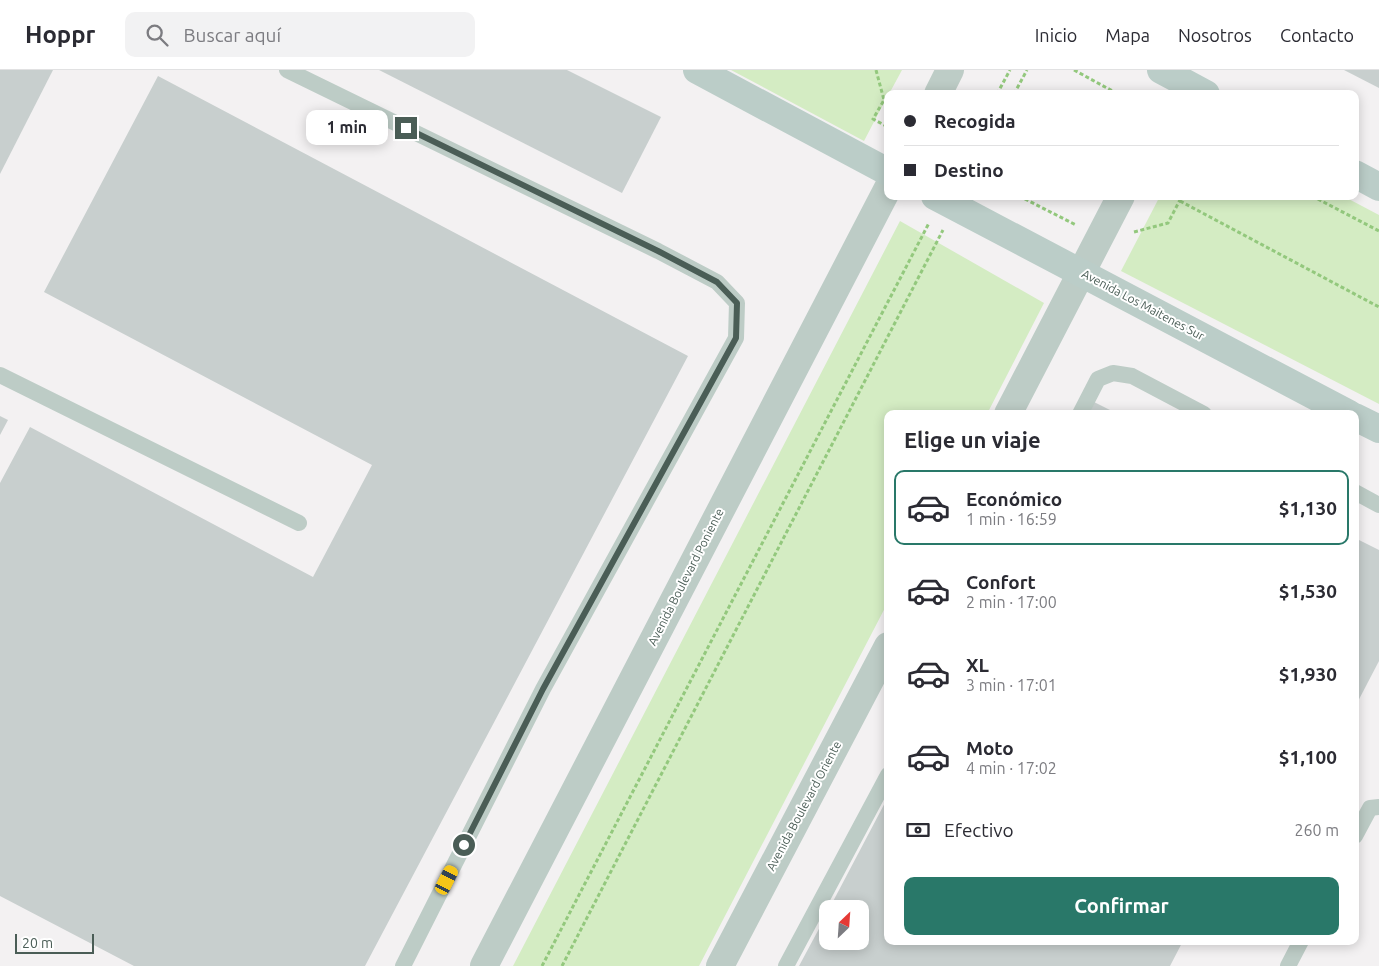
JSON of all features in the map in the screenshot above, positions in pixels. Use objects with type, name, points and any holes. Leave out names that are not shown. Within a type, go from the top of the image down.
[{"type":"street","points":[[697,70],[884,170]]},
{"type":"street","points":[[940,90],[950,70]]},
{"type":"street","points":[[1175,79],[1198,90]]},
{"type":"street","points":[[1359,176],[1379,187]]},
{"type":"street","name":"Avenida Boulevard Poniente","points":[[484,966],[884,196]]},
{"type":"street","points":[[1010,410],[1119,200]]},
{"type":"street","name":"Avenida Los Maitenes Sur","points":[[945,201],[1341,410]]},
{"type":"street","points":[[1359,419],[1379,429]]},
{"type":"street","name":"Avenida Boulevard Oriente","points":[[720,966],[884,654]]},
{"type":"lane","points":[[286,70],[658,251],[717,282],[737,303],[736,338],[543,689],[403,966]]},
{"type":"lane","points":[[1082,410],[1098,379],[1113,373],[1132,376],[1196,410]]},
{"type":"lane","points":[[0,375],[299,524]]},
{"type":"lane","points":[[1359,494],[1379,505]]},
{"type":"lane","points":[[786,966],[884,782]]},
{"type":"lane","points":[[1359,829],[1370,808],[1379,807]]},
{"type":"lane","points":[[1288,966],[1299,945]]},
{"type":"path","points":[[876,70],[884,100],[873,119],[884,125]]},
{"type":"path","points":[[999,90],[1010,70]]},
{"type":"path","points":[[1016,90],[1027,70]]},
{"type":"path","points":[[1074,70],[1111,90]]},
{"type":"path","points":[[1027,200],[1100,238],[1130,233],[1168,223],[1180,202],[1379,308]]},
{"type":"path","points":[[1319,200],[1379,232]]},
{"type":"path","points":[[542,966],[945,201]]},
{"type":"path","points":[[562,966],[945,201]]},
{"type":"green space","points":[[731,70],[902,70],[891,90],[884,90],[884,103],[864,141]]},
{"type":"green space","points":[[1158,200],[1351,200],[1379,215],[1379,404],[1121,271]]},
{"type":"green space","points":[[900,221],[1044,303],[989,410],[884,410],[884,610],[699,966],[513,966]]},
{"type":"building","points":[[0,70],[53,70],[0,174]]},
{"type":"building","points":[[379,70],[567,70],[661,117],[622,193]]},
{"type":"building","points":[[1344,70],[1379,70],[1379,88]]},
{"type":"building","points":[[158,76],[688,356],[365,966],[134,966],[0,896],[0,483],[30,427],[313,577],[372,465],[44,292]]},
{"type":"building","points":[[1094,402],[1110,410],[1090,410]]},
{"type":"building","points":[[0,416],[8,420],[0,435]]},
{"type":"building","points":[[1359,540],[1379,550],[1379,661],[1359,699]]},
{"type":"building","points":[[884,805],[884,945],[1181,945],[1170,966],[799,966],[819,929],[819,950],[869,950],[869,900],[834,900]]},
{"type":"route","points":[[406,128],[658,251],[717,282],[737,303],[736,338],[543,689],[464,845]]}]
